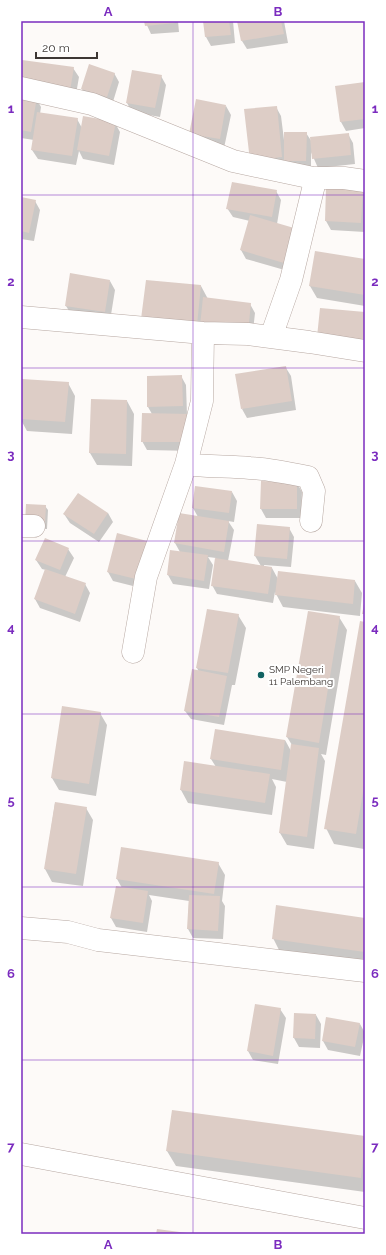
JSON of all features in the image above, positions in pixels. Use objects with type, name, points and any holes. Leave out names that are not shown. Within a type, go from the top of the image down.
[{"type":"street","points":[[21,88],[92,104],[233,161],[313,178],[344,178],[365,181]]},
{"type":"street","points":[[271,337],[293,274],[314,185],[313,178]]},
{"type":"street","points":[[21,317],[203,333],[271,337],[365,351]]},
{"type":"street","points":[[133,652],[146,577],[186,464],[202,401],[203,333]]},
{"type":"street","points":[[186,464],[204,467],[249,467],[282,471],[308,477],[314,491],[311,521]]},
{"type":"street","points":[[21,928],[68,932],[98,940],[365,971]]},
{"type":"street","points":[[21,1154],[365,1218]]},
{"type":"building","points":[[144,21],[174,21],[175,23],[145,26]]},
{"type":"building","points":[[203,21],[229,21],[231,35],[205,37]]},
{"type":"building","points":[[237,21],[281,21],[284,34],[241,41]]},
{"type":"building","points":[[22,60],[74,67],[70,91],[21,85]]},
{"type":"building","points":[[89,64],[115,73],[107,97],[81,89]]},
{"type":"building","points":[[132,70],[162,75],[155,108],[126,103]]},
{"type":"building","points":[[365,82],[365,119],[340,122],[335,86]]},
{"type":"building","points":[[21,95],[37,97],[31,132],[21,130]]},
{"type":"building","points":[[196,99],[226,105],[220,139],[189,134]]},
{"type":"building","points":[[277,106],[282,157],[250,161],[244,109]]},
{"type":"building","points":[[37,112],[78,118],[72,156],[31,150]]},
{"type":"building","points":[[83,116],[116,122],[109,156],[77,150]]},
{"type":"building","points":[[284,132],[307,132],[306,161],[284,161]]},
{"type":"building","points":[[349,133],[351,155],[312,159],[310,137]]},
{"type":"building","points":[[232,182],[277,190],[272,217],[226,209]]},
{"type":"building","points":[[326,187],[363,189],[361,223],[325,221]]},
{"type":"building","points":[[21,197],[36,200],[29,233],[21,231]]},
{"type":"building","points":[[250,215],[294,228],[284,263],[240,250]]},
{"type":"building","points":[[315,251],[365,259],[365,295],[309,286]]},
{"type":"building","points":[[70,273],[110,280],[105,312],[65,306]]},
{"type":"building","points":[[146,280],[201,285],[197,325],[141,319]]},
{"type":"building","points":[[203,297],[251,303],[248,332],[200,326]]},
{"type":"building","points":[[320,308],[365,312],[365,342],[317,337]]},
{"type":"building","points":[[286,366],[292,401],[241,409],[235,374]]},
{"type":"building","points":[[182,375],[183,406],[147,407],[147,376]]},
{"type":"building","points":[[22,379],[69,382],[65,422],[21,419]]},
{"type":"building","points":[[91,399],[127,400],[126,454],[89,453]]},
{"type":"building","points":[[142,413],[189,414],[188,442],[141,442]]},
{"type":"building","points":[[261,481],[297,482],[297,509],[260,509]]},
{"type":"building","points":[[195,486],[232,491],[229,513],[192,508]]},
{"type":"building","points":[[78,493],[108,513],[94,534],[63,514]]},
{"type":"building","points":[[26,504],[46,505],[45,524],[25,524]]},
{"type":"building","points":[[179,513],[229,521],[224,552],[174,543]]},
{"type":"building","points":[[257,524],[290,527],[287,559],[254,556]]},
{"type":"building","points":[[117,533],[147,541],[136,579],[107,572]]},
{"type":"building","points":[[45,538],[69,548],[60,570],[35,560]]},
{"type":"building","points":[[170,550],[208,555],[204,581],[167,575]]},
{"type":"building","points":[[215,558],[272,567],[268,594],[211,586]]},
{"type":"building","points":[[45,569],[86,583],[75,614],[34,599]]},
{"type":"building","points":[[278,571],[355,580],[353,604],[275,595]]},
{"type":"building","points":[[364,604],[365,614],[362,614]]},
{"type":"building","points":[[207,609],[239,614],[228,673],[196,668]]},
{"type":"building","points":[[308,611],[340,616],[319,743],[286,737]]},
{"type":"building","points":[[360,621],[365,622],[365,780],[356,834],[324,829]]},
{"type":"building","points":[[192,669],[227,676],[219,717],[184,711]]},
{"type":"building","points":[[62,706],[101,712],[89,784],[51,778]]},
{"type":"building","points":[[215,729],[285,740],[281,770],[210,759]]},
{"type":"building","points":[[291,744],[319,748],[307,837],[279,833]]},
{"type":"building","points":[[184,761],[270,774],[265,803],[180,790]]},
{"type":"building","points":[[55,802],[87,807],[76,874],[44,869]]},
{"type":"building","points":[[121,847],[219,862],[214,894],[116,879]]},
{"type":"building","points":[[116,886],[148,891],[143,923],[110,918]]},
{"type":"building","points":[[189,895],[220,896],[218,931],[187,929]]},
{"type":"building","points":[[276,905],[365,918],[365,952],[272,939]]},
{"type":"building","points":[[255,1004],[281,1008],[273,1056],[247,1051]]},
{"type":"building","points":[[294,1013],[316,1014],[315,1039],[293,1038]]},
{"type":"building","points":[[326,1017],[360,1023],[355,1047],[322,1041]]},
{"type":"building","points":[[172,1110],[365,1136],[361,1178],[166,1151]]},
{"type":"building","points":[[157,1229],[187,1233],[187,1234],[156,1234]]},
{"type":"place","name":"SMP Negeri 11 Palembang","points":[[261,675]]}]
